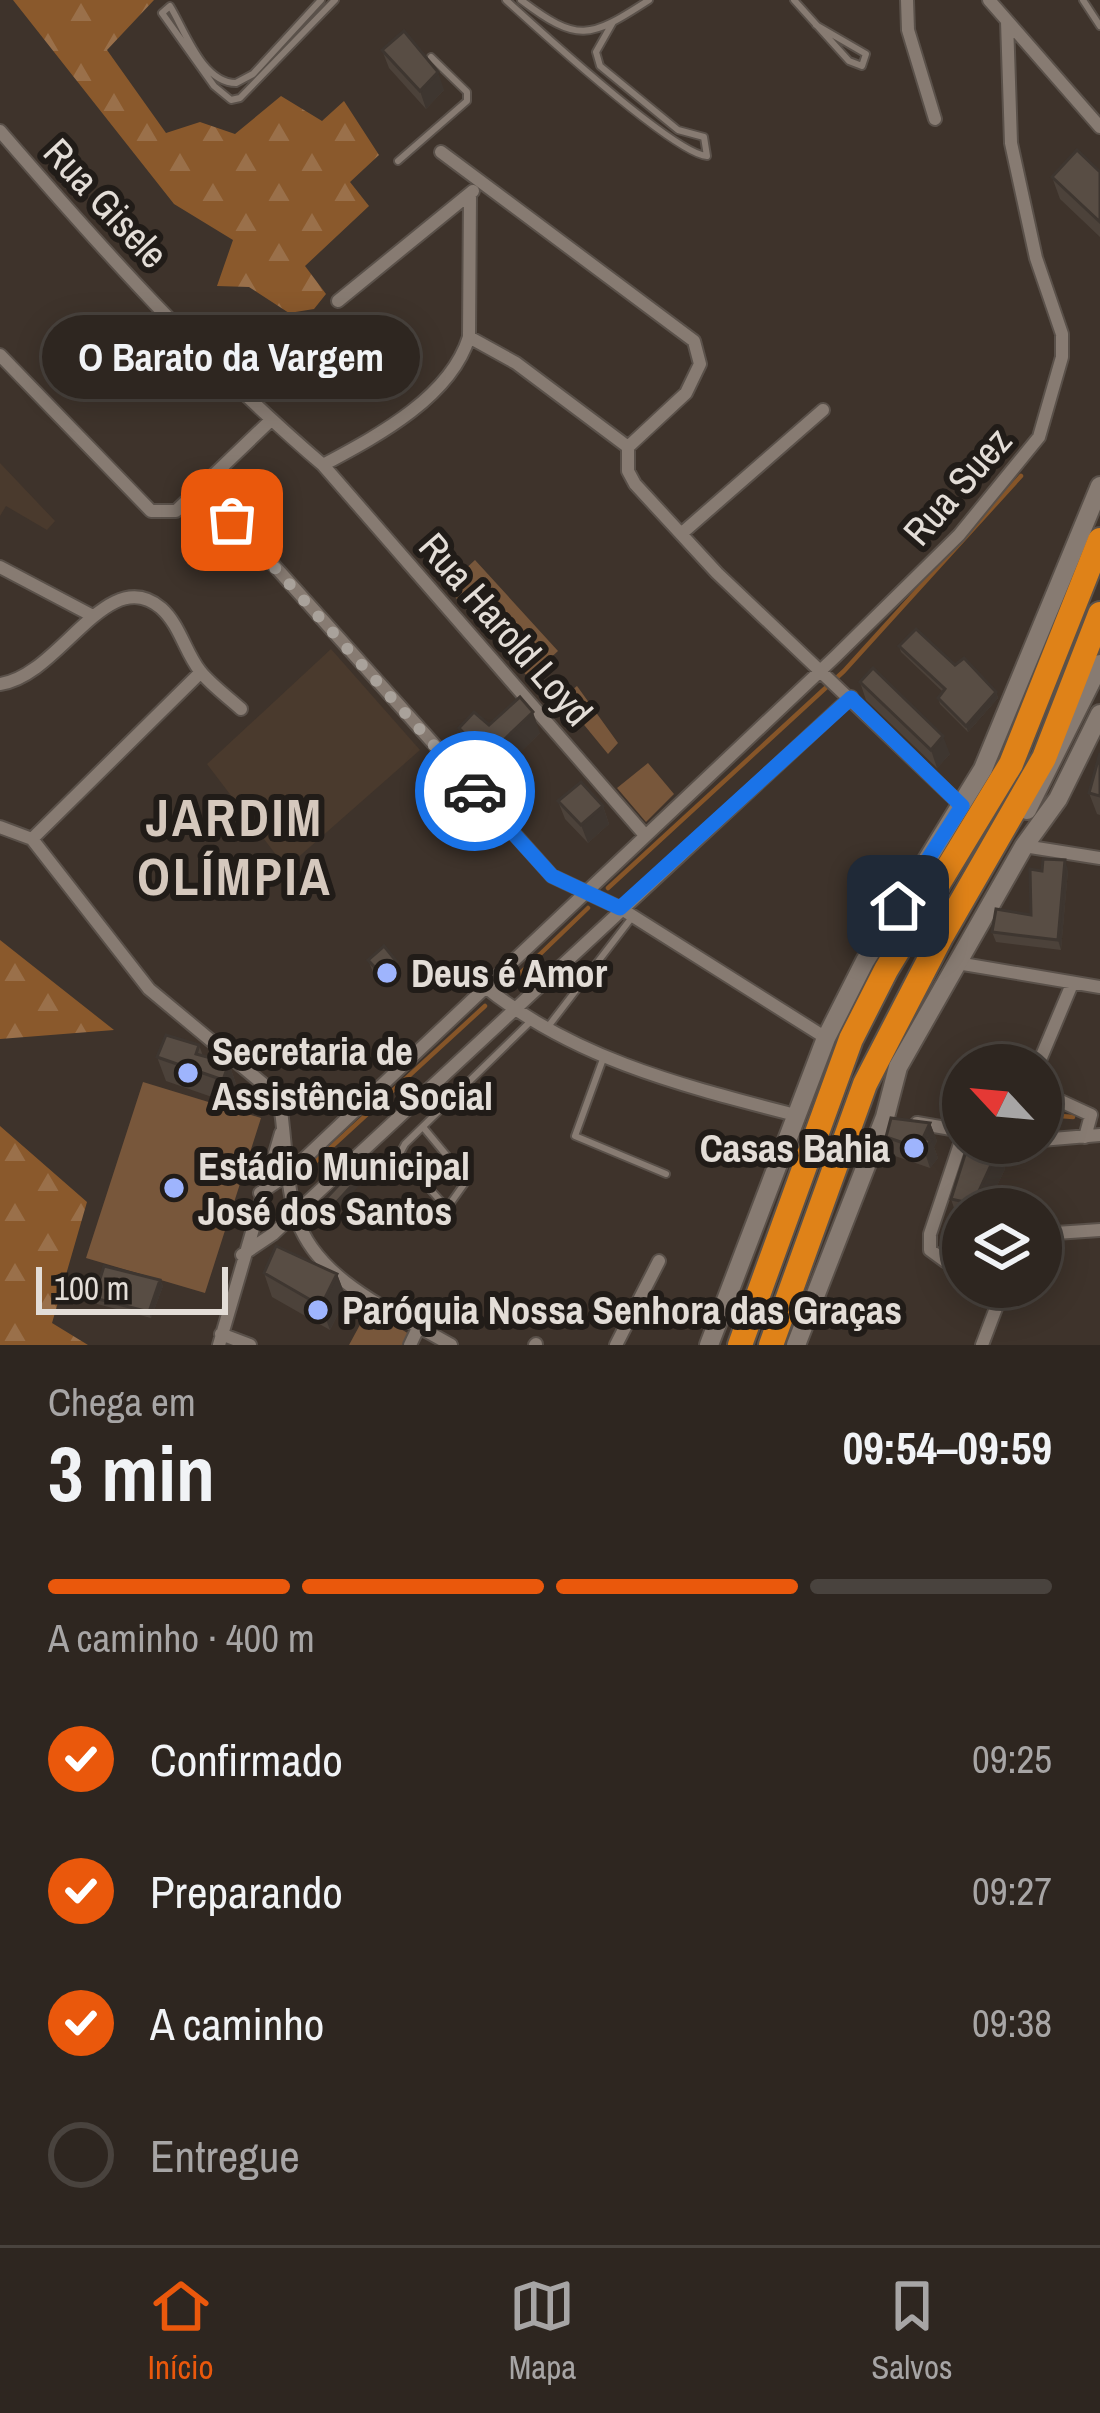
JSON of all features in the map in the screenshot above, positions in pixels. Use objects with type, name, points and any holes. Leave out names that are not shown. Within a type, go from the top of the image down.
[{"type":"highway","points":[[740,1345],[851,1039],[886,970],[1011,764],[1100,541]]},
{"type":"highway","points":[[771,1345],[865,1084],[941,937],[986,867],[1044,758],[1100,614]]},
{"type":"main road","points":[[709,1345],[826,1038],[887,924],[962,806],[1006,719],[1100,486]]},
{"type":"main road","points":[[986,867],[1043,784],[1100,664]]},
{"type":"main road","points":[[796,1345],[885,1117],[898,1067],[1024,846],[1058,799],[1100,713]]},
{"type":"street","points":[[907,0],[908,30],[935,119]]},
{"type":"street","points":[[999,8],[1100,127]]},
{"type":"street","name":"Rua Suez","points":[[260,1193],[287,1174],[820,671],[959,535],[1039,437],[1063,357],[1059,320],[1036,258],[1011,143],[999,8]]},
{"type":"street","name":"Rua Gisele","points":[[0,131],[271,420],[323,465]]},
{"type":"street","points":[[441,152],[694,341],[700,364],[686,392],[628,447],[628,471],[635,484],[962,806]]},
{"type":"street","points":[[338,301],[481,180]]},
{"type":"street","points":[[323,465],[359,446],[451,377],[469,337],[470,194]]},
{"type":"street","points":[[469,337],[516,363],[628,447]]},
{"type":"street","points":[[0,355],[151,512],[176,511],[271,420]]},
{"type":"street","points":[[0,384],[14,371]]},
{"type":"street","points":[[681,534],[823,410]]},
{"type":"street","name":"Rua Harold Loyd","points":[[323,465],[644,834]]},
{"type":"street","points":[[202,486],[552,876],[627,912],[826,1038]]},
{"type":"street","points":[[0,567],[91,616]]},
{"type":"street","points":[[0,684],[45,665],[91,616],[119,599],[148,600],[171,618],[201,672],[241,710]]},
{"type":"street","points":[[32,839],[201,672]]},
{"type":"street","points":[[242,1255],[627,912],[851,698]]},
{"type":"street","points":[[0,827],[32,839],[149,989],[259,1076],[280,1104],[294,1213],[309,1247],[378,1307],[452,1345]]},
{"type":"street","points":[[1024,846],[1100,857]]},
{"type":"street","points":[[957,963],[1100,986]]},
{"type":"street","points":[[1047,1044],[1072,984]]},
{"type":"street","points":[[483,985],[514,1011],[535,1018],[603,1059],[795,1115]]},
{"type":"street","points":[[1062,1102],[1091,1115],[1093,1136],[1062,1138]]},
{"type":"street","points":[[885,1117],[942,1129]]},
{"type":"street","points":[[250,1345],[220,1340],[283,1125]]},
{"type":"street","points":[[942,1197],[930,1250],[942,1260]]},
{"type":"street","points":[[1062,1233],[1100,1230]]},
{"type":"street","points":[[616,1345],[658,1261]]},
{"type":"street","points":[[982,1345],[996,1308]]},
{"type":"street","points":[[410,1345],[419,1326]]},
{"type":"lane","points":[[321,0],[253,74],[227,84],[180,31],[170,6],[162,14],[214,86],[231,100],[240,98],[334,0]]},
{"type":"lane","points":[[506,0],[683,146],[707,156],[704,137],[678,130],[600,66],[596,52],[613,22]]},
{"type":"lane","points":[[521,0],[562,31],[588,31],[650,0]]},
{"type":"lane","points":[[794,0],[816,25],[849,61],[862,66],[866,54],[860,46],[816,25]]},
{"type":"lane","points":[[1083,0],[1100,26]]},
{"type":"lane","points":[[398,161],[467,95],[431,57]]},
{"type":"lane","points":[[428,137],[441,152]]},
{"type":"lane","points":[[548,1028],[627,912]]},
{"type":"lane","points":[[423,1127],[467,1180],[447,1208],[399,1155],[423,1127],[535,1018]]},
{"type":"lane","points":[[603,1059],[575,1130],[577,1141],[666,1174]]},
{"type":"shaded area","points":[[0,463],[55,521],[47,530],[6,506],[0,516]]},
{"type":"shaded area","points":[[475,560],[558,651],[529,678],[446,587]]},
{"type":"shaded area","points":[[331,649],[420,750],[286,868],[207,764]]},
{"type":"shaded area","points":[[577,686],[618,743],[608,754],[562,698]]},
{"type":"shaded area","points":[[648,763],[674,794],[646,822],[617,788]]},
{"type":"shaded area","name":"Estádio Municipal José dos Santos","points":[[143,1082],[261,1118],[205,1293],[86,1258]]},
{"type":"shaded area","points":[[368,1310],[411,1335],[405,1345],[349,1345]]},
{"type":"green space","points":[[13,0],[154,0],[107,50],[166,133],[200,122],[235,134],[281,96],[322,121],[344,101],[379,155],[350,182],[369,206],[305,266],[326,294],[314,309],[289,313],[249,287],[217,286],[233,240],[174,204]]},
{"type":"green space","points":[[0,940],[114,1030],[0,1039]]},
{"type":"green space","points":[[0,1126],[87,1202],[52,1323],[88,1345],[0,1345]]},
{"type":"building","points":[[404,31],[438,72],[420,91],[382,50]]},
{"type":"building","points":[[1077,150],[1100,172],[1100,222],[1052,177]]},
{"type":"building","points":[[916,629],[955,665],[964,658],[996,692],[966,726],[938,698],[945,689],[899,646]]},
{"type":"building","points":[[873,668],[943,736],[931,750],[860,682]]},
{"type":"building","points":[[520,697],[533,712],[486,757],[459,728],[474,712],[489,725]]},
{"type":"building","points":[[1100,753],[1100,796],[1089,793]]},
{"type":"building","points":[[581,782],[603,806],[581,825],[558,801]]},
{"type":"building","points":[[1043,859],[1065,860],[1058,940],[992,932],[996,909],[1031,915],[1030,869],[1042,871]]},
{"type":"building","points":[[384,946],[397,962],[382,975],[368,960]]},
{"type":"building","points":[[166,1035],[199,1045],[196,1054],[229,1063],[223,1080],[157,1057]]},
{"type":"building","points":[[891,1118],[930,1123],[923,1138],[931,1140],[924,1150],[886,1137]]},
{"type":"building","points":[[962,1164],[992,1164],[980,1188],[954,1188]]},
{"type":"building","points":[[349,1174],[356,1181],[322,1218],[318,1207]]},
{"type":"building","points":[[276,1246],[337,1274],[321,1306],[264,1273]]},
{"type":"building","points":[[104,1266],[160,1280],[149,1312],[94,1298]]},
{"type":"waterway","points":[[608,888],[844,671],[1021,476]]},
{"type":"waterway","points":[[507,986],[588,908]]},
{"type":"waterway","points":[[303,1173],[485,1006]]},
{"type":"waterway","points":[[1062,1116],[1073,1117]]},
{"type":"way so far","points":[[232,520],[475,791]]},
{"type":"place","name":"O Barato da Vargem","points":[[232,520]]},
{"type":"place","name":"Deus é Amor","points":[[387,973]]},
{"type":"place","name":"Secretaria de Assistência Social","points":[[188,1073]]},
{"type":"place","name":"Casas Bahia","points":[[914,1148]]},
{"type":"place","name":"Estádio Municipal José dos Santos","points":[[174,1188]]},
{"type":"place","name":"Paróquia Nossa Senhora das Graças","points":[[318,1310]]},
{"type":"district","name":"JARDIM OLÍMPIA","points":[[235,847]]},
{"type":"route","points":[[475,791],[552,876],[620,908],[851,698],[962,806],[898,906]]}]
